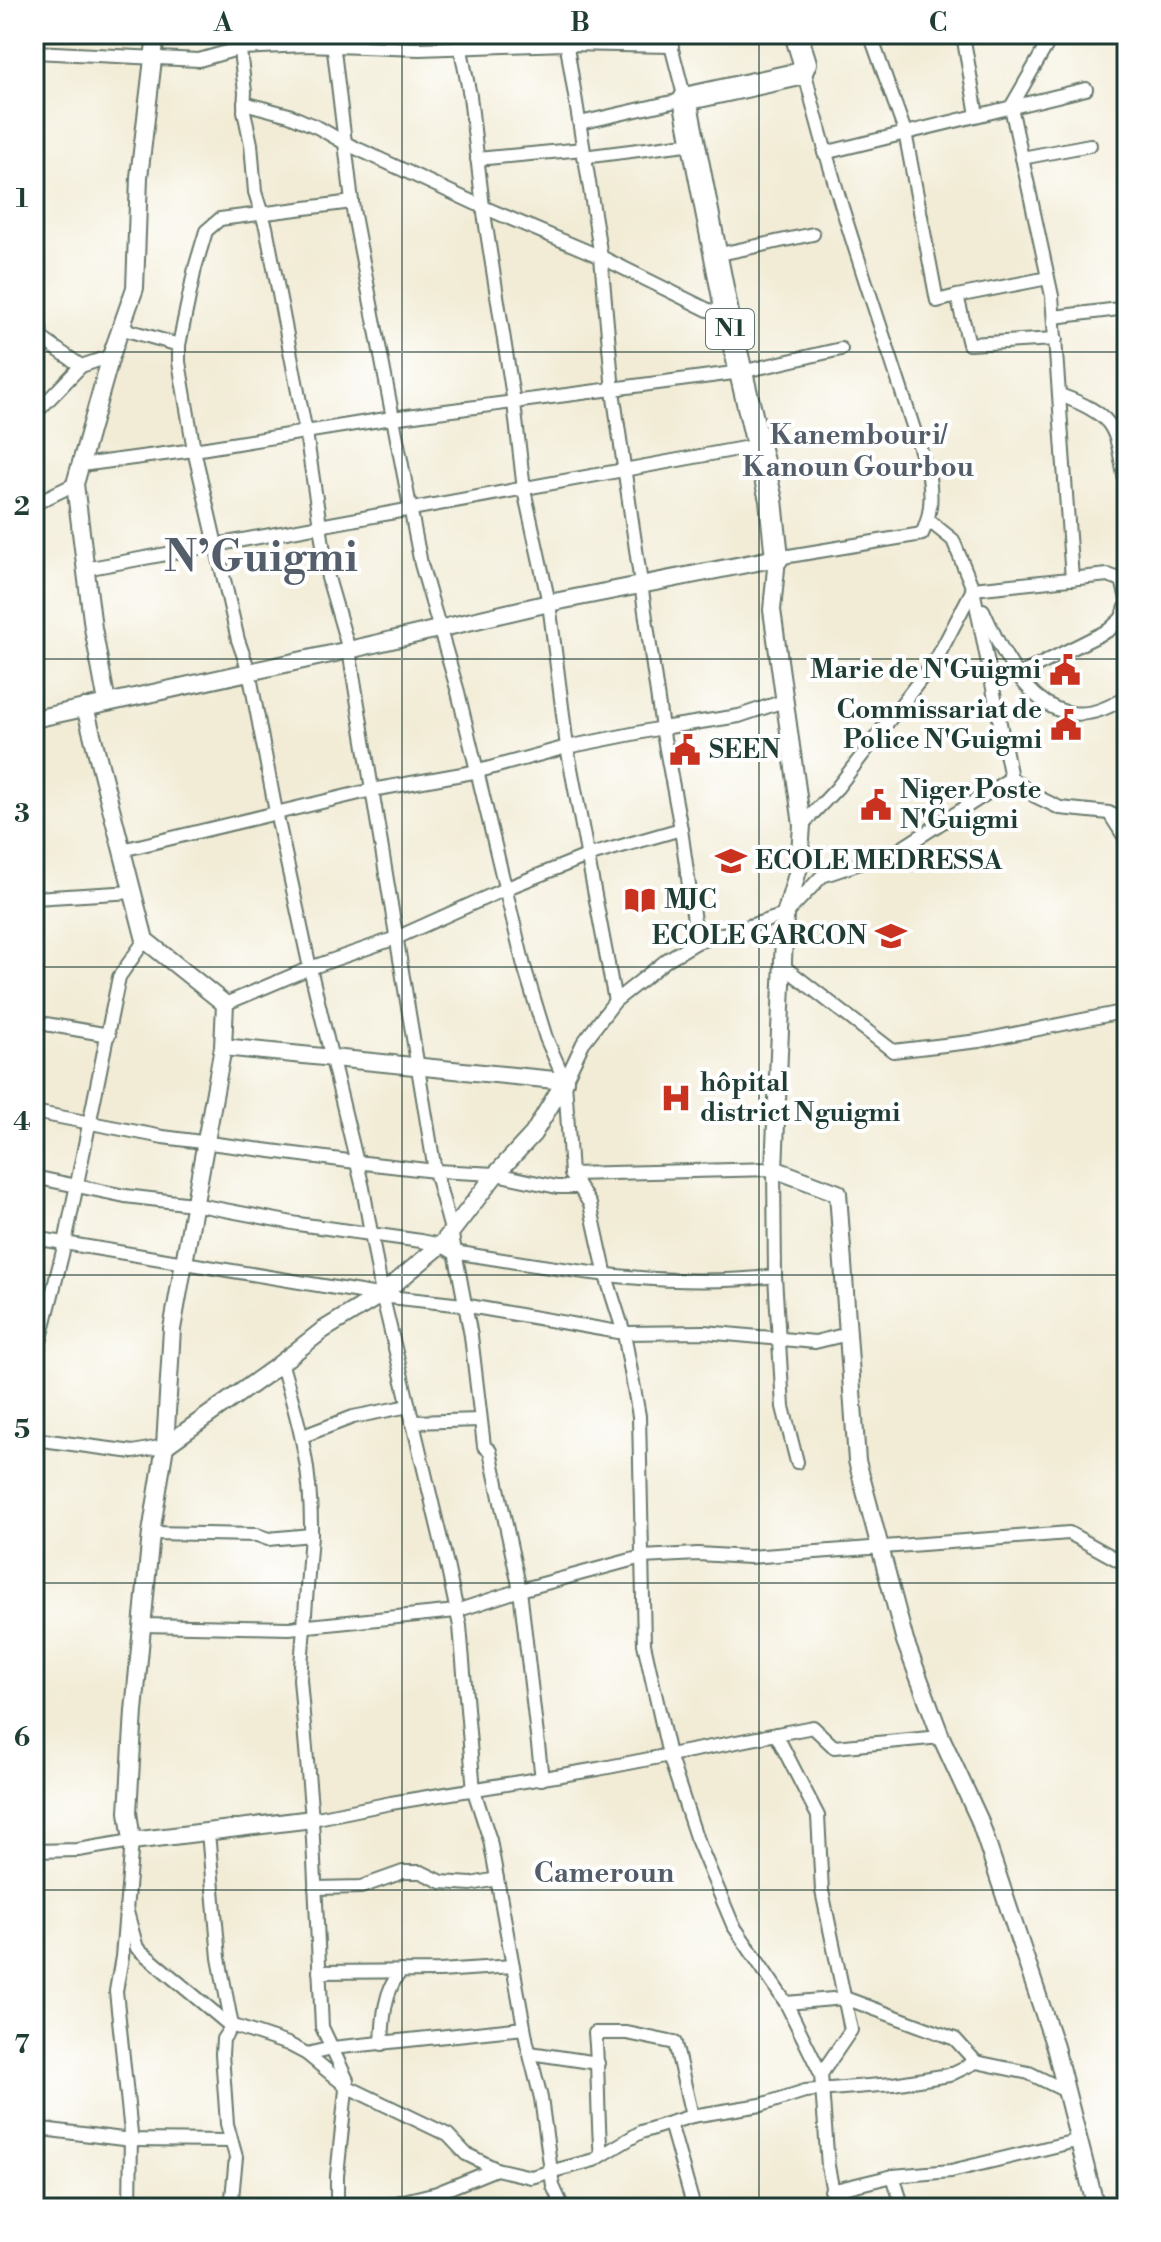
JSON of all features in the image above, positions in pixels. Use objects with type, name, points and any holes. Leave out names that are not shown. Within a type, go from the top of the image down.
[{"type":"highway","points":[[685,99],[800,74],[805,63],[796,34]]},
{"type":"highway","name":"N1","points":[[685,99],[727,313],[760,445],[771,500],[777,558]]},
{"type":"street","points":[[107,703],[75,484],[111,356],[135,288],[139,177],[156,34]]},
{"type":"street","points":[[238,34],[255,192],[262,212],[306,433],[328,578],[349,650],[435,1171],[451,1230]]},
{"type":"street","points":[[870,34],[905,132],[937,301],[1048,278]]},
{"type":"street","points":[[966,34],[977,115]]},
{"type":"street","points":[[1053,34],[1011,107],[1054,317],[1072,579]]},
{"type":"street","points":[[566,39],[601,257],[613,391],[697,942]]},
{"type":"street","points":[[34,52],[199,60],[241,48],[333,41],[670,40],[685,99],[580,123]]},
{"type":"street","points":[[333,41],[352,202],[421,564],[479,771],[536,1005],[565,1081],[571,1174],[590,1204],[606,1276],[624,1333],[639,1416],[644,1644],[669,1755],[696,1837],[733,1925],[786,2003],[821,2074],[831,2191],[836,2208]]},
{"type":"street","points":[[459,41],[470,96],[524,490],[549,603],[567,747],[615,1001]]},
{"type":"street","points":[[34,719],[549,603],[777,558],[922,534],[932,495],[929,477],[824,153],[804,69]]},
{"type":"street","points":[[824,153],[1086,89]]},
{"type":"street","points":[[244,103],[289,115],[319,128],[483,207],[601,257],[708,310],[727,313]]},
{"type":"street","points":[[477,159],[694,143]]},
{"type":"street","points":[[1022,158],[1090,145]]},
{"type":"street","points":[[352,202],[220,219],[206,231],[179,345],[179,362],[215,545],[238,640],[249,671],[310,968],[456,1611],[474,1791],[490,1840],[524,2028],[541,2098],[551,2173],[563,2208]]},
{"type":"street","points":[[715,255],[813,234]]},
{"type":"street","points":[[34,259],[37,338],[81,366]]},
{"type":"street","points":[[957,296],[969,344],[1056,339]]},
{"type":"street","points":[[1054,317],[1127,308]]},
{"type":"street","points":[[123,329],[179,345]]},
{"type":"street","points":[[81,465],[392,418],[741,372],[841,349]]},
{"type":"street","points":[[34,415],[81,366],[111,356]]},
{"type":"street","points":[[1060,395],[1092,407],[1106,418],[1114,433],[1127,490]]},
{"type":"street","points":[[85,569],[760,445]]},
{"type":"street","points":[[34,504],[75,484]]},
{"type":"street","points":[[928,520],[953,540],[991,629],[1031,692],[1047,707],[1083,713],[1127,696]]},
{"type":"street","name":"N1","points":[[774,1169],[785,915],[799,867],[802,825],[772,610],[777,558]]},
{"type":"street","points":[[973,589],[1108,575],[1122,580],[1127,599]]},
{"type":"street","points":[[973,589],[1011,778],[1035,796],[1060,808],[1109,813],[1127,822]]},
{"type":"street","points":[[802,825],[837,788],[937,658],[973,589]]},
{"type":"street","points":[[1019,675],[1109,630],[1121,619],[1127,605]]},
{"type":"street","points":[[122,850],[372,790],[479,771],[567,747],[739,716],[784,701]]},
{"type":"street","points":[[85,707],[145,940],[225,1004]]},
{"type":"street","points":[[542,1779],[520,1590],[490,1451],[484,1446],[471,1336],[447,1249],[451,1230],[533,1134],[565,1081],[583,1043],[615,1001],[668,959],[697,942],[785,915],[822,876],[899,850],[1011,778]]},
{"type":"street","points":[[1109,813],[1127,841]]},
{"type":"street","points":[[225,1004],[310,968],[396,938],[587,856],[681,829]]},
{"type":"street","points":[[34,898],[133,892]]},
{"type":"street","points":[[34,1366],[65,1243],[119,977],[145,940]]},
{"type":"street","points":[[783,966],[893,1051],[979,1041],[1127,1011]]},
{"type":"street","points":[[130,2208],[131,2140],[116,1991],[132,1841],[128,1812],[142,1625],[151,1533],[165,1446],[172,1329],[223,1047],[225,1004]]},
{"type":"street","points":[[34,1022],[109,1035]]},
{"type":"street","points":[[223,1047],[565,1081]]},
{"type":"street","points":[[34,1112],[163,1137],[435,1171],[496,1174],[557,1187],[578,1187]]},
{"type":"street","points":[[571,1174],[774,1169],[838,1193],[857,1461],[905,1641],[941,1737],[979,1819],[1016,1925],[1068,2092],[1096,2208]]},
{"type":"street","points":[[774,1169],[775,1276],[783,1407],[797,1462]]},
{"type":"street","points":[[34,1177],[125,1196],[193,1204],[606,1276],[650,1281],[735,1281],[775,1276]]},
{"type":"street","points":[[34,1238],[624,1333],[705,1332],[815,1342],[848,1334]]},
{"type":"street","points":[[34,1439],[133,1452],[165,1446],[323,1330],[447,1249]]},
{"type":"street","points":[[281,1362],[303,1436],[312,1497],[300,1679],[312,1819],[322,2027],[347,2080],[337,2176],[337,2208]]},
{"type":"street","points":[[303,1436],[353,1417],[409,1406]]},
{"type":"street","points":[[412,1422],[480,1420]]},
{"type":"street","points":[[151,1533],[257,1535],[268,1539],[311,1535]]},
{"type":"street","points":[[142,1625],[303,1627],[456,1611],[642,1557],[698,1554],[749,1557],[1069,1533],[1127,1565]]},
{"type":"street","points":[[34,1851],[78,1850],[312,1819],[813,1727],[834,1747],[941,1737]]},
{"type":"street","points":[[776,1734],[818,1816],[822,1891],[851,2030],[821,2074]]},
{"type":"street","points":[[208,1832],[219,1958],[232,2026],[223,2039],[222,2054],[227,2124],[236,2157],[231,2208]]},
{"type":"street","points":[[315,1888],[361,1887],[403,1872],[421,1872],[442,1882],[471,1884],[497,1879]]},
{"type":"street","points":[[126,1908],[137,1948],[232,2026],[288,2044],[307,2054],[346,2086],[448,2135],[466,2154],[496,2169],[531,2177],[601,2156],[641,2132],[692,2116],[761,2105],[805,2091],[893,2084],[949,2075],[976,2062]]},
{"type":"street","points":[[319,1972],[513,1966]]},
{"type":"street","points":[[382,2044],[384,2016],[392,1981],[401,1971]]},
{"type":"street","points":[[786,2003],[845,1998],[955,2039],[976,2062],[1029,2073],[1068,2092]]},
{"type":"street","points":[[307,2054],[332,2048],[524,2028]]},
{"type":"street","points":[[601,2156],[595,2033],[627,2033],[675,2043],[692,2116]]},
{"type":"street","points":[[530,2053],[598,2063]]},
{"type":"street","points":[[670,2123],[694,2208]]},
{"type":"street","points":[[34,2128],[131,2140],[231,2141]]},
{"type":"street","points":[[831,2191],[893,2176],[951,2171],[1080,2140]]},
{"type":"street","points":[[375,2208],[410,2204],[496,2169]]},
{"type":"street","points":[[893,2176],[903,2208]]},
{"type":"place","name":"Marie de N'Guigmi","points":[[1065,670]]},
{"type":"place","name":"Commissariat de Police N'Guigmi","points":[[1066,725]]},
{"type":"place","name":"SEEN","points":[[685,750]]},
{"type":"place","name":"Niger Poste N'Guigmi","points":[[876,805]]},
{"type":"place","name":"ECOLE MEDRESSA","points":[[731,861]]},
{"type":"place","name":"MJC","points":[[640,900]]},
{"type":"place","name":"ECOLE GARCON","points":[[891,936]]},
{"type":"place","name":"hôpital district Nguigmi","points":[[676,1098]]},
{"type":"district","name":"Kanembouri/ Kanoun Gourbou","points":[[858,451]]},
{"type":"district","name":"N’Guigmi","points":[[261,558]]},
{"type":"district","name":"Cameroun","points":[[604,1873]]}]
